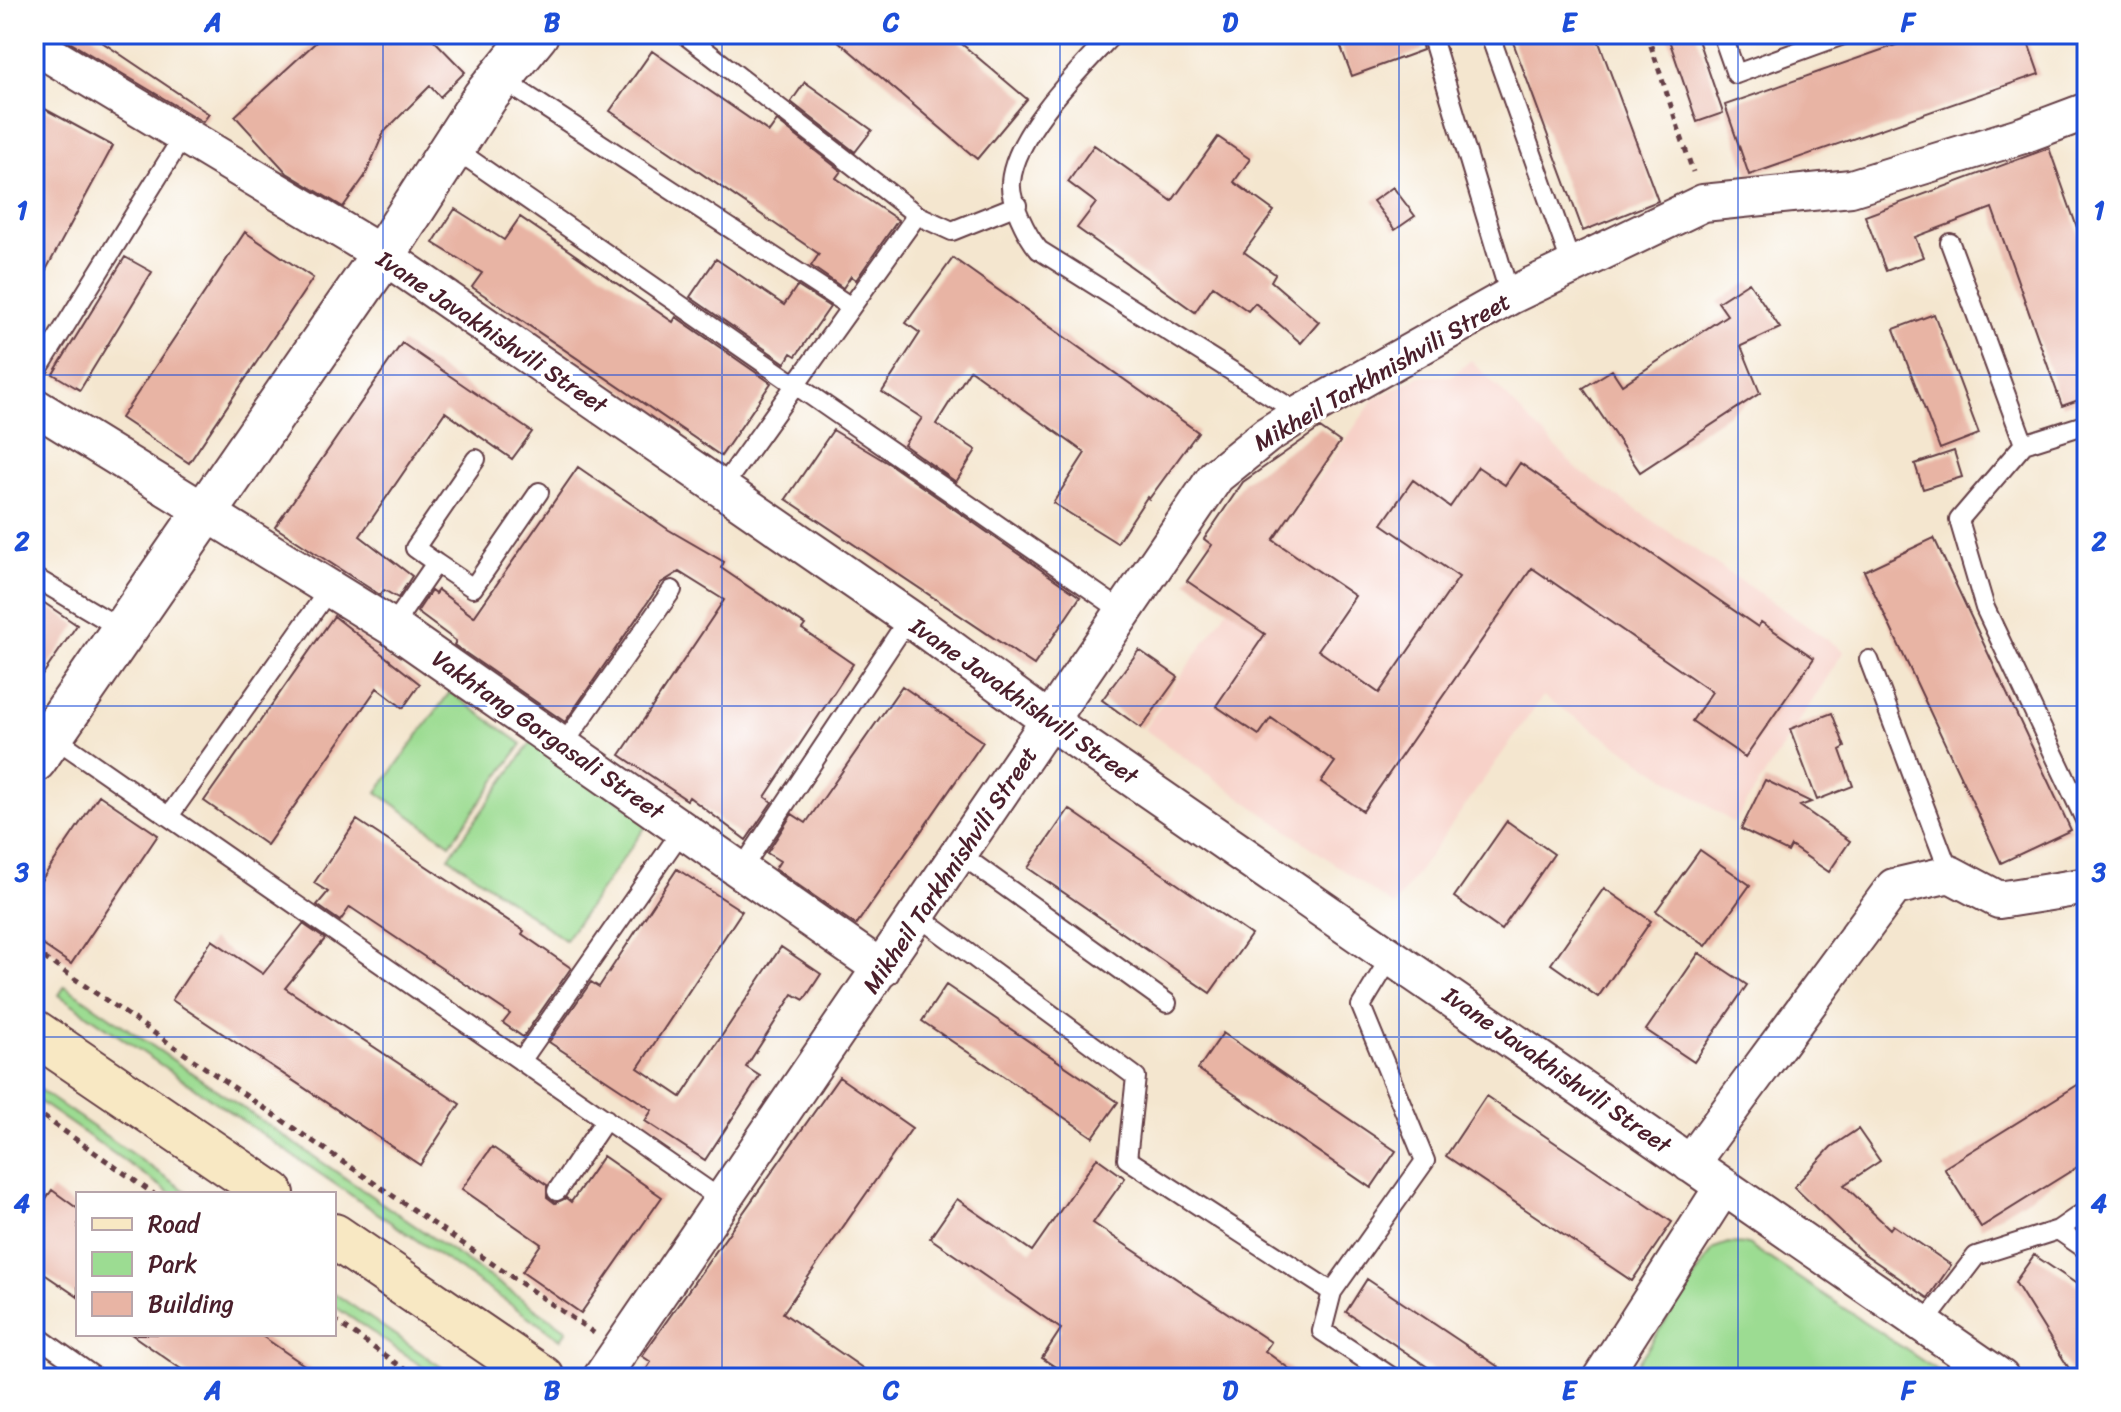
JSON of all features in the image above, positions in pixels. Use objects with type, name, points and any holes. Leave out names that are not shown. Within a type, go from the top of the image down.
[{"type":"main road","points":[[34,1032],[269,1192]]},
{"type":"main road","points":[[336,1237],[542,1378]]},
{"type":"street","points":[[42,747],[383,255],[452,147],[500,78],[536,34]]},
{"type":"street","name":"Ivane Javakhishvili Street","points":[[34,45],[182,138],[383,255],[909,618],[1051,722],[2001,1378]]},
{"type":"street","name":"Mikheil Tarkhnishvili Street","points":[[610,1364],[1216,476],[1267,435],[1300,414],[1510,296],[1703,203],[1851,188],[2008,140],[2087,111]]},
{"type":"street","name":"Vakhtang Gorgasali Street","points":[[34,406],[392,627],[882,969]]},
{"type":"street","points":[[1690,1164],[1894,887],[1950,874],[1999,900],[2087,886]]},
{"type":"street","points":[[1601,1378],[1723,1187]]},
{"type":"lane","points":[[684,34],[917,215],[952,231],[1017,205]]},
{"type":"lane","points":[[1431,34],[1510,296]]},
{"type":"lane","points":[[1722,34],[1736,74],[1846,34]]},
{"type":"lane","points":[[1111,35],[1022,144],[1010,184],[1025,233],[1039,250],[1300,414]]},
{"type":"lane","points":[[1493,44],[1572,266]]},
{"type":"lane","points":[[500,78],[851,307]]},
{"type":"lane","points":[[34,376],[182,138]]},
{"type":"lane","points":[[452,147],[1122,611]]},
{"type":"lane","points":[[721,489],[917,215]]},
{"type":"lane","points":[[1950,243],[2024,444]]},
{"type":"lane","points":[[2087,424],[2024,444],[1959,520],[1985,608],[2087,824]]},
{"type":"lane","points":[[476,459],[415,548],[473,588],[539,492]]},
{"type":"lane","points":[[392,627],[436,563]]},
{"type":"lane","points":[[34,577],[125,631]]},
{"type":"lane","points":[[169,816],[330,588]]},
{"type":"lane","points":[[563,745],[672,590]]},
{"type":"lane","points":[[741,870],[909,618]]},
{"type":"lane","points":[[1869,660],[1950,874]]},
{"type":"lane","points":[[42,747],[169,816],[723,1201]]},
{"type":"lane","points":[[521,1061],[683,829]]},
{"type":"lane","points":[[960,854],[1167,1003]]},
{"type":"lane","points":[[918,916],[1136,1077],[1127,1159],[1332,1292]]},
{"type":"lane","points":[[1392,955],[1361,1006],[1425,1161],[1332,1292],[1322,1331],[1393,1378]]},
{"type":"lane","points":[[557,1191],[606,1119]]},
{"type":"lane","points":[[1923,1325],[1976,1256],[2058,1230],[2087,1210]]},
{"type":"lane","points":[[2058,1230],[2087,1250]]},
{"type":"lane","points":[[34,1334],[96,1378]]},
{"type":"path","points":[[1647,34],[1703,203]]},
{"type":"path","points":[[34,951],[610,1364]]},
{"type":"path","points":[[34,1110],[151,1192]]},
{"type":"path","points":[[336,1321],[417,1378]]},
{"type":"shaded area","points":[[1471,360],[1578,470],[1844,651],[1734,823],[1543,696],[1394,906],[1144,729],[1374,399],[1420,376],[1452,376]]},
{"type":"green space","points":[[450,692],[522,744],[450,844],[377,792]]},
{"type":"green space","points":[[533,740],[649,822],[565,940],[449,857]]},
{"type":"green space","points":[[65,986],[567,1330],[561,1339],[59,995]]},
{"type":"green space","points":[[34,1086],[187,1192],[169,1192],[34,1098]]},
{"type":"green space","points":[[1728,1243],[1748,1244],[1948,1378],[1628,1378],[1714,1248]]},
{"type":"green space","points":[[336,1294],[457,1378],[439,1378],[336,1307]]},
{"type":"building","points":[[56,34],[90,34],[209,114],[203,122]]},
{"type":"building","points":[[325,34],[428,34],[465,72],[440,97],[430,86],[384,132],[365,176],[343,207],[287,173],[235,116]]},
{"type":"building","points":[[830,34],[950,34],[1027,99],[977,159]]},
{"type":"building","points":[[1336,34],[1419,34],[1423,50],[1352,76]]},
{"type":"building","points":[[1510,34],[1596,34],[1658,201],[1583,231]]},
{"type":"building","points":[[1667,34],[1696,34],[1723,113],[1697,122]]},
{"type":"building","points":[[1927,34],[2025,34],[2039,74],[1749,175],[1725,105]]},
{"type":"building","points":[[652,51],[769,132],[777,121],[841,171],[836,178],[898,220],[856,280],[851,276],[843,288],[811,266],[819,254],[610,111]]},
{"type":"building","points":[[805,82],[872,130],[855,152],[791,102]]},
{"type":"building","points":[[43,108],[113,146],[34,292],[34,124]]},
{"type":"building","points":[[1218,137],[1250,159],[1234,182],[1274,211],[1244,252],[1275,274],[1271,281],[1319,322],[1301,343],[1255,303],[1248,311],[1213,286],[1195,312],[1077,228],[1096,203],[1068,182],[1094,145],[1172,201]]},
{"type":"building","points":[[2049,148],[2087,256],[2087,397],[2062,406],[1992,208],[1915,237],[1923,257],[1886,271],[1865,216]]},
{"type":"building","points":[[1393,187],[1415,216],[1395,230],[1373,201]]},
{"type":"building","points":[[455,209],[504,240],[520,217],[673,322],[676,317],[771,383],[721,456],[472,287],[482,273],[433,243]]},
{"type":"building","points":[[245,232],[313,278],[189,463],[121,418]]},
{"type":"building","points":[[125,257],[152,272],[80,390],[53,374]]},
{"type":"building","points":[[953,258],[1198,432],[1149,499],[1147,497],[1117,543],[1053,503],[1085,453],[970,370],[936,424],[976,450],[956,482],[904,445],[922,418],[882,392],[920,333],[906,323]]},
{"type":"building","points":[[716,259],[784,305],[797,286],[830,307],[796,356],[791,353],[785,363],[690,297]]},
{"type":"building","points":[[1749,282],[1780,328],[1741,346],[1760,393],[1640,472],[1583,388],[1612,370],[1622,385],[1727,315],[1718,302]]},
{"type":"building","points":[[1934,314],[1979,434],[1940,449],[1894,329]]},
{"type":"building","points":[[402,343],[532,432],[512,459],[445,412],[360,536],[412,576],[398,598],[384,590],[380,595],[275,527]]},
{"type":"building","points":[[1320,428],[1340,442],[1273,540],[1355,596],[1318,650],[1379,693],[1459,577],[1382,524],[1413,480],[1450,507],[1478,467],[1505,485],[1520,463],[1758,627],[1761,622],[1814,658],[1745,757],[1692,721],[1712,692],[1532,568],[1363,811],[1321,782],[1335,762],[1271,718],[1259,735],[1216,706],[1265,634],[1187,581],[1212,545],[1204,539],[1243,482]]},
{"type":"building","points":[[833,430],[891,465],[1080,597],[1034,665],[786,499]]},
{"type":"building","points":[[1954,451],[1962,477],[1923,489],[1915,464]]},
{"type":"building","points":[[578,467],[669,530],[724,562],[721,568],[805,625],[802,629],[853,664],[765,797],[772,802],[746,840],[689,797],[687,800],[620,755],[724,600],[679,572],[661,583],[565,722],[454,645],[456,641],[417,612],[431,591],[435,594],[438,590],[474,617]]},
{"type":"building","points":[[1934,538],[2071,830],[2001,863],[1864,571]]},
{"type":"building","points":[[34,596],[77,625],[34,687]]},
{"type":"building","points":[[334,616],[420,684],[403,708],[377,688],[267,845],[204,801]]},
{"type":"building","points":[[1139,650],[1178,677],[1141,728],[1102,700]]},
{"type":"building","points":[[902,686],[983,742],[856,925],[775,869],[780,861],[767,853],[792,814],[806,823]]},
{"type":"building","points":[[1832,713],[1845,747],[1840,750],[1853,786],[1817,800],[1790,729]]},
{"type":"building","points":[[1765,780],[1811,802],[1800,806],[1850,841],[1829,872],[1791,846],[1788,852],[1741,829]]},
{"type":"building","points":[[99,795],[158,835],[71,964],[34,939],[34,891]]},
{"type":"building","points":[[1069,809],[1251,935],[1210,993],[1028,868]]},
{"type":"building","points":[[357,820],[524,931],[522,934],[571,968],[523,1037],[503,1023],[510,1014],[350,907],[340,921],[317,905],[328,892],[314,883]]},
{"type":"building","points":[[1507,821],[1554,854],[1501,930],[1454,897]]},
{"type":"building","points":[[1700,850],[1750,885],[1706,946],[1656,911]]},
{"type":"building","points":[[677,869],[742,911],[638,1068],[681,1097],[781,947],[821,974],[804,1000],[793,994],[746,1067],[760,1076],[705,1160],[645,1121],[652,1110],[549,1042],[591,982],[599,987]]},
{"type":"building","points":[[1604,888],[1651,921],[1598,997],[1551,964]]},
{"type":"building","points":[[303,924],[325,939],[285,988],[460,1104],[420,1165],[172,1000],[212,940],[263,974]]},
{"type":"building","points":[[1699,953],[1747,985],[1694,1062],[1646,1030]]},
{"type":"building","points":[[946,985],[1118,1102],[1093,1137],[922,1021]]},
{"type":"building","points":[[1223,1033],[1396,1151],[1371,1188],[1198,1069]]},
{"type":"building","points":[[839,1077],[912,1128],[783,1313],[877,1378],[641,1378],[651,1362],[642,1356]]},
{"type":"building","points":[[2087,1079],[2087,1161],[1981,1227],[1944,1168]]},
{"type":"building","points":[[1486,1096],[1672,1222],[1632,1281],[1446,1156]]},
{"type":"building","points":[[1858,1129],[1880,1161],[1844,1185],[1890,1229],[1893,1225],[1951,1265],[1928,1298],[1863,1253],[1794,1187],[1831,1147]]},
{"type":"building","points":[[492,1147],[547,1185],[547,1197],[555,1203],[566,1198],[571,1202],[603,1156],[662,1197],[581,1313],[522,1272],[541,1244],[462,1189]]},
{"type":"building","points":[[1097,1158],[1125,1178],[1093,1223],[1271,1342],[1265,1351],[1302,1378],[1072,1378],[1042,1358],[1061,1329],[930,1238],[957,1199],[1032,1251]]},
{"type":"building","points":[[52,1190],[76,1208],[76,1296],[34,1267],[34,1216]]},
{"type":"building","points":[[2034,1255],[2087,1291],[2087,1378],[2075,1378],[2015,1282]]},
{"type":"building","points":[[1367,1279],[1515,1378],[1444,1378],[1346,1312]]},
{"type":"building","points":[[134,1336],[262,1336],[323,1378],[194,1378]]}]
